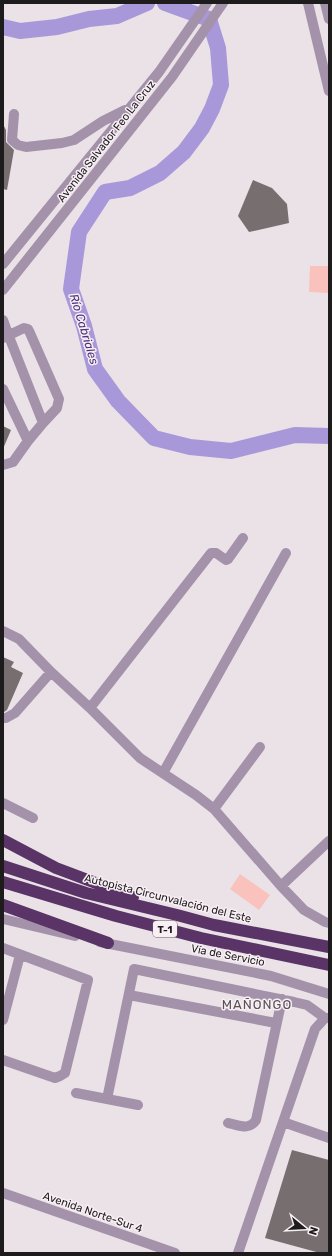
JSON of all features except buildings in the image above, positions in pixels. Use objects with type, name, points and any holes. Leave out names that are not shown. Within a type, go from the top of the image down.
[{"type":"highway","points":[[3,840],[56,868],[177,914]]},
{"type":"highway","name":"Autopista Circunvalación del Este","points":[[3,866],[86,892],[177,914],[214,926],[329,947]]},
{"type":"highway","name":"T-1","points":[[3,882],[116,916],[201,938],[329,965]]},
{"type":"highway","points":[[3,905],[108,943]]},
{"type":"street","name":"Avenida Salvador Feo La Cruz","points":[[3,290],[172,77],[223,3]]},
{"type":"street","points":[[308,3],[329,91]]},
{"type":"street","points":[[325,3],[329,19]]},
{"type":"street","name":"Avenida Salvador Feo La Cruz","points":[[3,264],[158,72],[206,4]]},
{"type":"street","points":[[14,114],[12,140],[18,145],[26,147],[62,143],[74,140],[103,121],[129,108]]},
{"type":"street","points":[[3,320],[6,336],[43,423]]},
{"type":"street","points":[[3,465],[13,462],[28,441],[56,408],[59,399],[28,329],[24,328],[6,336]]},
{"type":"street","points":[[3,389],[28,441]]},
{"type":"street","points":[[90,708],[211,553],[216,553],[226,560],[243,538]]},
{"type":"street","points":[[163,773],[286,553]]},
{"type":"street","points":[[3,631],[19,639],[140,758],[196,795],[214,809],[280,886],[304,910],[329,923]]},
{"type":"street","points":[[3,718],[15,713],[51,672]]},
{"type":"street","points":[[214,809],[260,747]]},
{"type":"street","points":[[3,803],[33,818]]},
{"type":"street","points":[[280,886],[329,841]]},
{"type":"street","name":"Vía de Servicio","points":[[3,919],[108,943],[271,976],[329,994]]},
{"type":"street","points":[[3,948],[88,980],[64,1072],[60,1076],[55,1078],[3,1060]]},
{"type":"street","points":[[3,1020],[20,955]]},
{"type":"street","points":[[107,1099],[134,969],[307,1005],[327,1018],[315,1028],[238,1253]]},
{"type":"street","points":[[129,995],[276,1024]]},
{"type":"street","points":[[228,1123],[248,1127],[253,1125],[256,1120],[282,999]]},
{"type":"street","points":[[76,1093],[138,1105]]},
{"type":"street","points":[[283,1122],[329,1138]]},
{"type":"street","name":"Avenida Norte-Sur 4","points":[[3,1193],[161,1251],[175,1253]]},
{"type":"shaded area","points":[[310,266],[329,266],[329,293],[309,292]]},
{"type":"shaded area","points":[[240,874],[270,895],[259,910],[230,889]]},
{"type":"waterway","name":"Río Cabriales","points":[[3,27],[20,31],[57,27],[89,19],[117,16],[147,3]]},
{"type":"waterway","name":"Río Cabriales","points":[[165,3],[209,19],[218,48],[221,85],[212,109],[202,128],[184,152],[160,173],[130,188],[105,192],[79,232],[71,289],[84,326],[95,369],[118,401],[154,438],[190,447],[231,451],[295,435],[329,436]]},
{"type":"district","name":"MAÑONGO","points":[[257,1004]]}]
